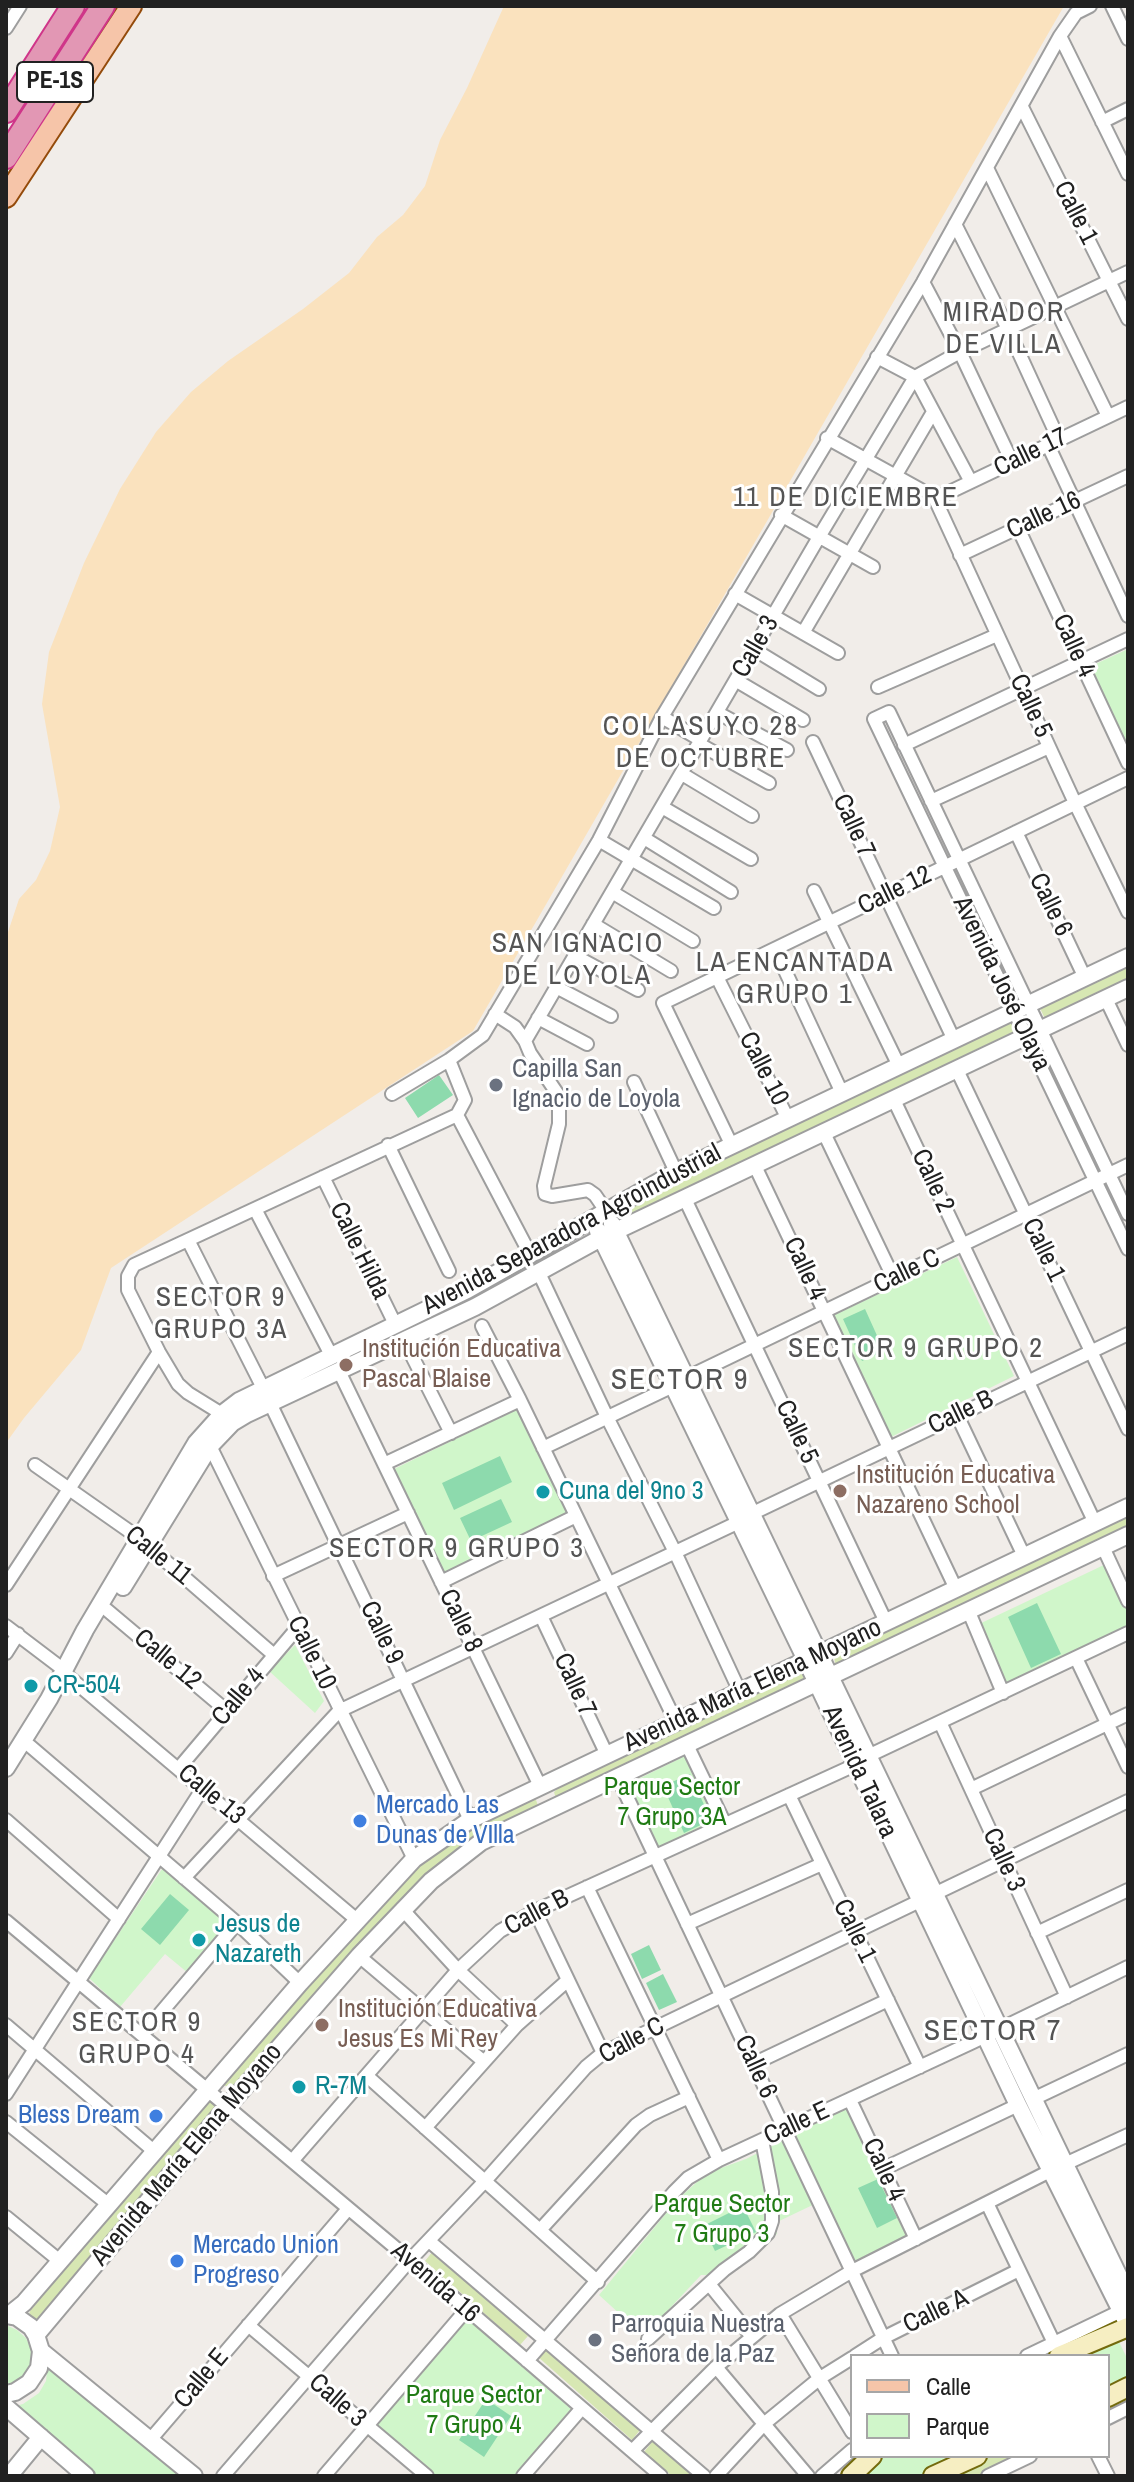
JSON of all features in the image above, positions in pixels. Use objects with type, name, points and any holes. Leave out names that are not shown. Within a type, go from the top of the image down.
[{"type":"highway","name":"PE-1S","points":[[6,111],[73,6]]},
{"type":"highway","name":"PE-1S","points":[[6,157],[103,6]]},
{"type":"main road","points":[[6,197],[131,6]]},
{"type":"main road","points":[[1056,2349],[1127,2313]]},
{"type":"main road","points":[[1110,2396],[1128,2387]]},
{"type":"main road","points":[[851,2476],[870,2458]]},
{"type":"main road","points":[[933,2476],[973,2458]]},
{"type":"street","points":[[6,28],[20,6]]},
{"type":"street","points":[[392,1094],[449,1060],[483,1035],[599,840],[662,717],[923,282],[1060,36],[1076,13],[1090,6]]},
{"type":"street","points":[[1112,6],[1128,39]]},
{"type":"street","points":[[1060,36],[1128,174]]},
{"type":"street","name":"Calle 1","points":[[1022,107],[1128,319]]},
{"type":"street","points":[[1102,122],[1128,109]]},
{"type":"street","points":[[987,168],[1108,416]]},
{"type":"street","points":[[955,224],[1008,329],[1075,501],[1128,616]]},
{"type":"street","points":[[915,377],[960,352],[1128,272]]},
{"type":"street","points":[[923,282],[1012,462]]},
{"type":"street","points":[[877,357],[915,377],[971,482]]},
{"type":"street","name":"Calle 3","points":[[525,1041],[915,377]]},
{"type":"street","name":"Calle 17","points":[[935,499],[1128,407]]},
{"type":"street","points":[[803,633],[933,412]]},
{"type":"street","points":[[827,438],[921,490]]},
{"type":"street","name":"Calle 16","points":[[960,555],[1128,476]]},
{"type":"street","name":"Calle 5","points":[[935,499],[1128,912]]},
{"type":"street","points":[[781,515],[873,567]]},
{"type":"street","name":"Calle 4","points":[[1018,528],[1128,763]]},
{"type":"street","points":[[735,594],[838,653]]},
{"type":"street","points":[[878,687],[997,635]]},
{"type":"street","points":[[904,745],[1128,639]]},
{"type":"street","points":[[755,650],[819,689]]},
{"type":"street","points":[[737,681],[803,720]]},
{"type":"street","name":"Avenida José Olaya","points":[[1128,1214],[1033,1034],[1013,1012],[874,719],[889,712],[1029,1004],[1033,1034],[1128,1249]]},
{"type":"street","points":[[718,713],[787,750]]},
{"type":"street","points":[[662,717],[769,783]]},
{"type":"street","name":"Calle 7","points":[[813,742],[954,1040]]},
{"type":"street","points":[[931,801],[1049,747]]},
{"type":"street","points":[[682,774],[752,816]]},
{"type":"street","name":"Calle 12","points":[[732,1146],[663,1003],[1128,778]]},
{"type":"street","points":[[662,807],[751,859]]},
{"type":"street","name":"Calle 6","points":[[1016,832],[1085,978]]},
{"type":"street","points":[[644,838],[731,892]]},
{"type":"street","points":[[599,840],[714,908]]},
{"type":"street","points":[[814,891],[899,1066]]},
{"type":"street","points":[[612,892],[693,941]]},
{"type":"street","points":[[593,924],[671,971]]},
{"type":"street","points":[[775,949],[842,1093]]},
{"type":"street","points":[[575,956],[638,990]]},
{"type":"street","name":"Avenida Separadora Agroindustrial","points":[[6,1784],[30,1746],[66,1673],[144,1542],[210,1446],[232,1423],[266,1396],[331,1355],[467,1290],[676,1172],[1128,957]]},
{"type":"street","name":"Calle 10","points":[[717,977],[788,1119]]},
{"type":"street","points":[[556,987],[611,1016]]},
{"type":"street","name":"Avenida Separadora Agroindustrial","points":[[6,1768],[107,1610],[196,1443],[222,1414],[339,1371],[475,1307],[608,1235],[1128,988]]},
{"type":"street","points":[[1106,999],[1128,1045]]},
{"type":"street","points":[[495,1014],[515,1027],[525,1041],[554,1087],[560,1107],[545,1194],[552,1196],[588,1190],[595,1195],[599,1215]]},
{"type":"street","points":[[538,1018],[587,1044]]},
{"type":"street","points":[[222,1414],[178,1384],[159,1352],[128,1290],[128,1276],[134,1265],[457,1115],[465,1100],[449,1060]]},
{"type":"street","name":"Calle 1","points":[[957,1070],[1128,1429]]},
{"type":"street","points":[[634,1082],[676,1172]]},
{"type":"street","name":"Calle 2","points":[[894,1100],[1095,1523]]},
{"type":"street","points":[[457,1115],[530,1254]]},
{"type":"street","points":[[824,1133],[894,1279]]},
{"type":"street","points":[[388,1145],[449,1271]]},
{"type":"street","name":"Calle C","points":[[679,1382],[1128,1165]]},
{"type":"street","name":"Calle 4","points":[[755,1166],[956,1589]]},
{"type":"street","name":"Calle Hilda","points":[[323,1177],[395,1324]]},
{"type":"street","name":"Calle 5","points":[[685,1199],[886,1622]]},
{"type":"street","points":[[255,1209],[331,1355]]},
{"type":"street","name":"Avenida Talara","points":[[599,1215],[1127,2313]]},
{"type":"street","name":"Calle 9","points":[[188,1240],[470,1820]]},
{"type":"street","points":[[539,1273],[740,1692]]},
{"type":"street","points":[[482,1326],[676,1722]]},
{"type":"street","name":"Calle B","points":[[339,1711],[1128,1334]]},
{"type":"street","points":[[404,1340],[451,1433]]},
{"type":"street","points":[[6,1585],[159,1352]]},
{"type":"street","name":"Calle 8","points":[[339,1371],[540,1786]]},
{"type":"street","points":[[543,1448],[679,1382]]},
{"type":"street","points":[[384,1464],[520,1400]]},
{"type":"street","points":[[957,1415],[1024,1556]]},
{"type":"street","name":"Calle 10","points":[[210,1446],[414,1859]]},
{"type":"street","name":"Calle 11","points":[[35,1465],[144,1542],[274,1655]]},
{"type":"street","name":"Avenida María Elena Moyano","points":[[7,2315],[24,2303],[61,2262],[300,1983],[414,1859],[470,1820],[1128,1507]]},
{"type":"street","points":[[273,1576],[408,1513]]},
{"type":"street","points":[[441,1582],[576,1516]]},
{"type":"street","name":"Avenida María Elena Moyano","points":[[6,2394],[29,2383],[39,2368],[38,2343],[227,2107],[402,1909],[431,1881],[481,1842],[1128,1535]]},
{"type":"street","points":[[1103,1547],[1128,1601]]},
{"type":"street","name":"Calle 12","points":[[107,1610],[227,1711]]},
{"type":"street","points":[[969,1612],[1003,1693]]},
{"type":"street","name":"Calle 7","points":[[541,1616],[607,1755]]},
{"type":"street","name":"Calle 13","points":[[6,1626],[66,1673],[357,1920]]},
{"type":"street","name":"Calle 4","points":[[179,1768],[299,1626]]},
{"type":"street","name":"Calle B","points":[[292,2161],[458,1970],[500,1931],[535,1911],[789,1795],[1128,1633]]},
{"type":"street","points":[[6,1653],[18,1634]]},
{"type":"street","points":[[1076,1658],[1128,1767]]},
{"type":"street","points":[[184,1878],[339,1711]]},
{"type":"street","points":[[971,1789],[1128,1714]]},
{"type":"street","name":"Calle 3","points":[[940,1722],[1067,1997]]},
{"type":"street","points":[[687,1745],[725,1824]]},
{"type":"street","points":[[30,1746],[237,1923],[300,1983]]},
{"type":"street","name":"Calle 6","points":[[618,1778],[891,2354]]},
{"type":"street","points":[[6,2094],[203,1788]]},
{"type":"street","name":"Calle 1","points":[[789,1795],[920,2067]]},
{"type":"street","name":"Calle C","points":[[223,2476],[410,2260],[586,2067],[603,2053],[1128,1801]]},
{"type":"street","points":[[6,1820],[119,1919]]},
{"type":"street","points":[[687,1924],[822,1864]]},
{"type":"street","points":[[587,1887],[719,2160]]},
{"type":"street","points":[[1037,1933],[1128,1890]]},
{"type":"street","points":[[402,1909],[458,1970],[517,2025]]},
{"type":"street","points":[[535,1911],[603,2053]]},
{"type":"street","name":"Avenida 16","points":[[6,1921],[410,2260],[661,2476]]},
{"type":"street","points":[[142,2035],[237,1923]]},
{"type":"street","points":[[359,1956],[483,2061]]},
{"type":"street","name":"Calle E","points":[[527,2361],[688,2178],[719,2160],[1128,1967]]},
{"type":"street","points":[[425,2128],[517,2025],[568,1980]]},
{"type":"street","points":[[753,2064],[888,2000]]},
{"type":"street","points":[[6,2025],[155,2152]]},
{"type":"street","points":[[883,2169],[1128,2054]]},
{"type":"street","points":[[367,2076],[598,2282]]},
{"type":"street","points":[[540,2230],[636,2125],[689,2097]]},
{"type":"street","name":"Calle 4","points":[[850,2100],[916,2239]]},
{"type":"street","points":[[6,2122],[109,2205]]},
{"type":"street","points":[[632,2451],[716,2367],[780,2314],[852,2271],[1128,2135]]},
{"type":"street","points":[[648,2339],[768,2233],[772,2221],[772,2192],[762,2140]]},
{"type":"street","points":[[987,2203],[1056,2349],[1035,2354]]},
{"type":"street","name":"Calle E","points":[[150,2440],[348,2209]]},
{"type":"street","points":[[6,2217],[61,2262]]},
{"type":"street","name":"Avenida 16","points":[[429,2241],[704,2476]]},
{"type":"street","name":"Calle A","points":[[859,2354],[883,2338],[1019,2270]]},
{"type":"street","points":[[709,2284],[752,2337]]},
{"type":"street","points":[[324,2476],[467,2309]]},
{"type":"street","points":[[780,2314],[850,2429]]},
{"type":"street","points":[[7,2315],[25,2322],[38,2343],[194,2476]]},
{"type":"street","name":"Calle 3","points":[[248,2325],[427,2476]]},
{"type":"street","name":"Calle A","points":[[716,2476],[765,2423],[820,2378],[850,2359]]},
{"type":"street","points":[[716,2367],[808,2476]]},
{"type":"street","points":[[6,2407],[86,2476]]},
{"type":"street","points":[[542,2476],[527,2471],[582,2408]]},
{"type":"street","points":[[1110,2417],[1128,2408]]},
{"type":"street","points":[[9,2476],[41,2437]]},
{"type":"street","points":[[822,2476],[850,2452]]},
{"type":"street","points":[[992,2475],[1026,2458]]},
{"type":"street","points":[[1099,2458],[1108,2476]]},
{"type":"green space","points":[[1128,649],[1128,746],[1091,666]]},
{"type":"green space","points":[[1128,966],[1128,979],[1045,1019],[1040,1008]]},
{"type":"green space","points":[[1010,1020],[1015,1031],[622,1219],[618,1208]]},
{"type":"green space","points":[[439,1075],[453,1095],[418,1118],[405,1098]]},
{"type":"green space","points":[[957,1257],[1014,1376],[889,1438],[832,1316]]},
{"type":"green space","points":[[865,1309],[884,1351],[862,1361],[843,1319]]},
{"type":"green space","points":[[517,1409],[567,1513],[441,1575],[390,1471]]},
{"type":"green space","points":[[500,1456],[512,1482],[454,1510],[442,1483]]},
{"type":"green space","points":[[501,1499],[512,1522],[471,1541],[460,1518]]},
{"type":"green space","points":[[1128,1514],[1128,1529],[839,1666],[835,1664],[834,1654]]},
{"type":"green space","points":[[1106,1564],[1128,1612],[1128,1627],[1005,1685],[977,1625]]},
{"type":"green space","points":[[1037,1603],[1061,1654],[1031,1668],[1008,1617]]},
{"type":"green space","points":[[295,1645],[324,1701],[315,1713],[269,1671]]},
{"type":"green space","points":[[800,1672],[805,1673],[808,1680],[556,1799],[554,1792],[559,1787]]},
{"type":"green space","name":"Parque Sector 7 Grupo 3A","points":[[687,1755],[718,1822],[657,1851],[626,1785]]},
{"type":"green space","points":[[690,1774],[711,1820],[684,1833],[663,1786]]},
{"type":"green space","points":[[531,1799],[536,1800],[539,1808],[459,1851],[425,1876],[236,2086],[225,2086],[225,2075],[412,1868],[456,1836]]},
{"type":"green space","points":[[164,1866],[229,1926],[188,1973],[165,1954],[120,2007],[89,1978]]},
{"type":"green space","points":[[170,1894],[189,1910],[160,1945],[141,1929]]},
{"type":"green space","points":[[649,1945],[661,1970],[642,1979],[631,1954]]},
{"type":"green space","points":[[663,1974],[677,2002],[659,2010],[646,1983]]},
{"type":"green space","points":[[209,2097],[218,2109],[38,2322],[32,2320],[30,2311]]},
{"type":"green space","name":"Parque Sector 7 Grupo 3","points":[[850,2106],[910,2236],[852,2265],[821,2201],[775,2223],[777,2234],[723,2275],[701,2275],[644,2336],[599,2295],[677,2200],[707,2173],[746,2159]]},
{"type":"green space","points":[[878,2179],[897,2218],[877,2228],[858,2188]]},
{"type":"green space","points":[[743,2206],[756,2232],[715,2251],[703,2226]]},
{"type":"green space","points":[[433,2251],[528,2336],[520,2345],[425,2261]]},
{"type":"green space","name":"Parque Sector 7 Grupo 4","points":[[466,2318],[571,2409],[514,2476],[435,2476],[375,2426]]},
{"type":"green space","points":[[6,2325],[26,2338],[35,2358],[33,2373],[13,2385],[6,2385]]},
{"type":"green space","points":[[1118,2340],[1128,2360],[1128,2380],[1110,2388],[1110,2354],[1089,2354]]},
{"type":"green space","points":[[545,2346],[640,2430],[632,2440],[537,2356]]},
{"type":"green space","points":[[48,2362],[183,2476],[92,2476],[11,2407],[23,2404],[39,2393],[46,2381]]},
{"type":"green space","points":[[486,2399],[511,2416],[484,2457],[459,2440]]},
{"type":"green space","points":[[653,2441],[694,2476],[672,2476],[644,2452]]},
{"type":"green space","points":[[879,2458],[958,2458],[919,2476],[861,2476]]},
{"type":"green space","points":[[985,2458],[1015,2458],[976,2476],[946,2476]]},
{"type":"sand","points":[[504,6],[1064,6],[473,1031],[111,1268],[81,1350],[6,1443],[6,938],[19,899],[36,880],[50,851],[60,807],[42,704],[49,652],[84,563],[120,489],[156,432],[191,392],[228,361],[349,273],[377,237],[403,215],[425,186],[440,140]]},
{"type":"place","name":"Capilla San Ignacio de Loyola","points":[[496,1085]]},
{"type":"place","name":"Institución Educativa Pascal Blaise","points":[[346,1365]]},
{"type":"place","name":"Institución Educativa Nazareno School","points":[[840,1491]]},
{"type":"place","name":"Cuna del 9no 3","points":[[543,1492]]},
{"type":"place","name":"CR-504","points":[[31,1686]]},
{"type":"place","name":"Mercado Las Dunas de VIlla","points":[[360,1821]]},
{"type":"place","name":"Jesus de Nazareth","points":[[199,1940]]},
{"type":"place","name":"Institución Educativa Jesus Es Mi Rey","points":[[322,2025]]},
{"type":"place","name":"R-7M","points":[[299,2087]]},
{"type":"place","name":"Bless Dream","points":[[156,2116]]},
{"type":"place","name":"Mercado Union Progreso","points":[[177,2261]]},
{"type":"place","name":"Parroquia Nuestra Señora de la Paz","points":[[595,2340]]},
{"type":"district","name":"MIRADOR DE VILLA","points":[[1004,329]]},
{"type":"district","name":"11 DE DICIEMBRE","points":[[846,498]]},
{"type":"district","name":"COLLASUYO 28 DE OCTUBRE","points":[[701,743]]},
{"type":"district","name":"SAN IGNACIO DE LOYOLA","points":[[578,960]]},
{"type":"district","name":"LA ENCANTADA GRUPO 1","points":[[795,979]]},
{"type":"district","name":"SECTOR 9 GRUPO 3A","points":[[221,1314]]},
{"type":"district","name":"SECTOR 9 GRUPO 2","points":[[916,1349]]},
{"type":"district","name":"SECTOR 9","points":[[680,1381]]},
{"type":"district","name":"SECTOR 9 GRUPO 3","points":[[457,1549]]},
{"type":"district","name":"SECTOR 7","points":[[993,2032]]},
{"type":"district","name":"SECTOR 9 GRUPO 4","points":[[137,2039]]}]
